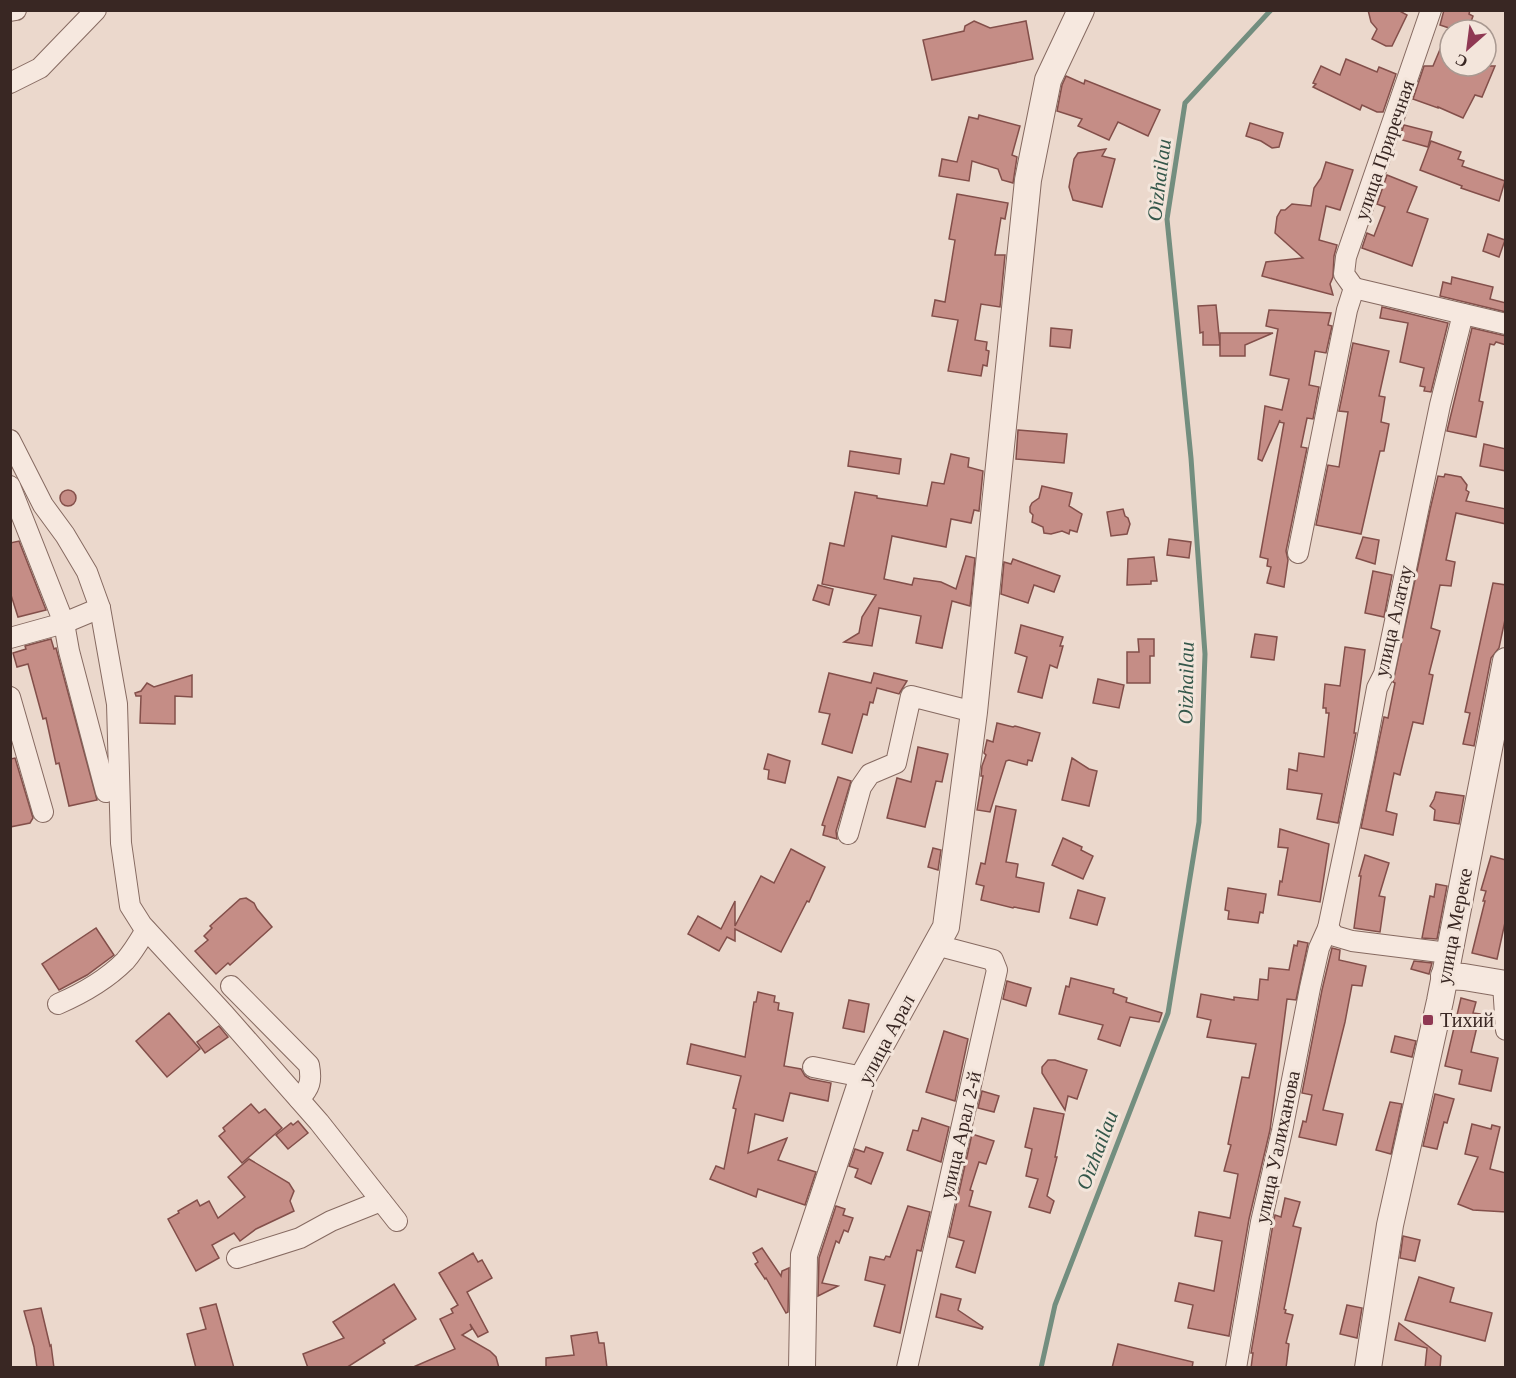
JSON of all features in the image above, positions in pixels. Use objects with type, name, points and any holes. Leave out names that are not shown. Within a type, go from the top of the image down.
[{"type":"street","points":[[10,11],[16,10]]},
{"type":"street","name":"улица Арал","points":[[802,1368],[804,1255],[863,1077],[946,927],[974,712],[1028,180],[1048,80],[1081,10]]},
{"type":"street","name":"улица Приречная","points":[[1354,288],[1344,274],[1346,258],[1431,10]]},
{"type":"street","points":[[10,83],[40,68],[96,11]]},
{"type":"street","points":[[1298,553],[1347,310],[1354,288],[1506,324]]},
{"type":"street","name":"улица Алатау","points":[[1328,928],[1377,688],[1384,674],[1440,405],[1463,314]]},
{"type":"street","points":[[10,440],[43,505],[87,572],[100,608],[117,704],[121,843],[130,906],[146,930],[299,1099],[397,1221]]},
{"type":"street","points":[[10,486],[64,623],[69,651],[106,792]]},
{"type":"street","points":[[10,638],[64,623],[100,608]]},
{"type":"street","name":"улица Мереке","points":[[1368,1368],[1390,1225],[1446,964],[1506,661]]},
{"type":"street","points":[[848,834],[861,787],[870,774],[896,763],[911,696],[974,712]]},
{"type":"street","points":[[10,697],[42,812]]},
{"type":"street","points":[[1328,928],[1335,936],[1446,964],[1504,984],[1506,1030]]},
{"type":"street","name":"улица Уалиханова","points":[[1236,1368],[1259,1232],[1282,1131],[1310,988],[1319,948],[1328,928]]},
{"type":"street","points":[[58,1004],[72,998],[125,961],[146,930]]},
{"type":"street","name":"улица Арал 2-й","points":[[908,1368],[997,970],[993,960],[936,945]]},
{"type":"street","points":[[231,986],[309,1065],[312,1079],[307,1090],[299,1099]]},
{"type":"street","points":[[813,1067],[863,1077]]},
{"type":"street","points":[[237,1258],[300,1238],[331,1221],[381,1201]]},
{"type":"building","points":[[1368,10],[1398,10],[1407,15],[1392,46],[1386,46],[1372,39],[1377,29],[1371,22]]},
{"type":"building","points":[[1444,10],[1470,10],[1469,14],[1473,16],[1472,18],[1442,18]]},
{"type":"building","points":[[974,21],[990,28],[1026,21],[1033,59],[932,80],[923,40],[964,31],[965,26]]},
{"type":"building","points":[[1438,54],[1438,78],[1490,78],[1482,97],[1475,95],[1463,118],[1413,99],[1424,66],[1433,66]]},
{"type":"building","points":[[1346,59],[1377,72],[1379,67],[1396,74],[1383,112],[1377,112],[1362,105],[1360,110],[1313,87],[1321,66],[1340,75]]},
{"type":"building","points":[[1066,76],[1084,84],[1085,80],[1160,110],[1148,136],[1118,122],[1109,140],[1078,126],[1082,119],[1057,111]]},
{"type":"building","points":[[979,115],[1020,126],[1012,155],[1017,157],[1013,183],[1002,180],[998,169],[972,161],[969,181],[939,176],[942,159],[957,162],[969,117],[978,119]]},
{"type":"building","points":[[1250,123],[1283,133],[1279,147],[1272,148],[1246,136]]},
{"type":"building","points":[[1404,125],[1432,132],[1428,147],[1399,139]]},
{"type":"building","points":[[1431,141],[1461,152],[1458,159],[1464,161],[1462,166],[1505,181],[1499,201],[1420,170]]},
{"type":"building","points":[[1106,149],[1102,156],[1115,159],[1102,207],[1073,200],[1069,187],[1074,159],[1078,153]]},
{"type":"building","points":[[1326,162],[1353,170],[1340,210],[1326,206],[1319,240],[1337,245],[1330,284],[1333,295],[1262,276],[1266,262],[1303,258],[1275,233],[1277,217],[1281,210],[1285,210],[1292,204],[1311,206],[1314,188],[1321,178]]},
{"type":"building","points":[[1387,175],[1417,187],[1407,212],[1428,219],[1412,266],[1362,248],[1367,233],[1374,236],[1384,210],[1385,207],[1377,204]]},
{"type":"building","points":[[957,194],[1008,203],[1005,219],[1001,218],[995,255],[1005,255],[1000,307],[981,304],[975,340],[987,342],[986,350],[989,351],[987,366],[983,365],[981,376],[948,371],[958,320],[932,316],[935,300],[945,302],[955,240],[949,239]]},
{"type":"building","points":[[1488,234],[1505,240],[1499,257],[1483,251]]},
{"type":"building","points":[[1452,277],[1493,287],[1490,299],[1506,303],[1506,312],[1440,296],[1443,282],[1451,284]]},
{"type":"building","points":[[1216,305],[1220,345],[1203,345],[1198,306]]},
{"type":"building","points":[[1382,307],[1448,323],[1431,392],[1424,391],[1425,387],[1420,386],[1424,368],[1400,362],[1408,323],[1380,318]]},
{"type":"building","points":[[1269,310],[1331,313],[1328,325],[1332,326],[1326,353],[1315,351],[1309,385],[1319,387],[1313,419],[1307,418],[1301,447],[1307,448],[1286,551],[1288,560],[1284,587],[1267,583],[1271,567],[1267,566],[1268,559],[1260,557],[1284,423],[1279,422],[1262,461],[1258,459],[1265,406],[1282,410],[1289,379],[1270,375],[1278,329],[1266,326]]},
{"type":"building","points":[[1051,328],[1072,330],[1070,348],[1050,346]]},
{"type":"building","points":[[1472,328],[1506,336],[1506,345],[1496,342],[1494,345],[1490,344],[1479,401],[1483,402],[1476,437],[1447,431]]},
{"type":"building","points":[[1220,333],[1273,333],[1245,345],[1245,356],[1220,356]]},
{"type":"building","points":[[1353,343],[1389,351],[1379,396],[1385,397],[1381,422],[1389,424],[1384,451],[1380,451],[1361,534],[1316,525],[1328,465],[1339,467],[1348,412],[1339,411]]},
{"type":"building","points":[[1018,430],[1067,434],[1064,463],[1016,459]]},
{"type":"building","points":[[1484,444],[1506,449],[1506,471],[1480,466]]},
{"type":"building","points":[[850,451],[901,459],[899,474],[848,466]]},
{"type":"building","points":[[951,454],[969,458],[968,467],[983,471],[979,511],[974,510],[971,523],[951,519],[946,547],[892,536],[884,579],[912,585],[914,578],[941,582],[956,589],[966,556],[975,558],[970,606],[952,601],[942,648],[916,643],[921,616],[879,608],[872,646],[844,642],[859,633],[862,617],[876,595],[822,584],[830,543],[844,546],[855,492],[927,506],[932,482],[944,484]]},
{"type":"building","points":[[1445,474],[1461,477],[1469,492],[1466,501],[1506,509],[1506,524],[1456,513],[1446,560],[1455,562],[1451,586],[1440,585],[1431,628],[1440,631],[1429,674],[1433,675],[1423,724],[1413,722],[1400,775],[1394,773],[1386,811],[1397,814],[1393,835],[1361,828],[1384,717],[1388,718],[1395,683],[1393,682],[1438,476],[1444,477]]},
{"type":"building","points":[[1042,486],[1072,493],[1069,506],[1082,514],[1077,532],[1070,530],[1069,534],[1062,531],[1044,533],[1043,527],[1032,522],[1033,515],[1030,507],[1039,498]]},
{"type":"building","points":[[68,490],[74,492],[76,498],[74,504],[68,506],[62,504],[60,498],[62,492]]},
{"type":"building","points":[[1123,509],[1130,524],[1127,534],[1111,536],[1107,512]]},
{"type":"building","points":[[1363,537],[1379,540],[1375,564],[1356,558]]},
{"type":"building","points":[[1169,539],[1191,542],[1189,558],[1167,555]]},
{"type":"building","points":[[19,541],[46,610],[18,617],[10,592],[10,543]]},
{"type":"building","points":[[1154,557],[1157,581],[1151,581],[1151,584],[1127,585],[1128,559]]},
{"type":"building","points":[[1013,559],[1060,576],[1054,592],[1034,585],[1028,603],[1001,594],[1004,562],[1011,564]]},
{"type":"building","points":[[1373,571],[1392,575],[1384,617],[1365,613]]},
{"type":"building","points":[[1493,583],[1506,585],[1506,615],[1499,648],[1491,658],[1474,746],[1463,744],[1470,713],[1465,712]]},
{"type":"building","points":[[818,585],[833,589],[829,605],[813,600]]},
{"type":"building","points":[[1021,625],[1063,637],[1057,668],[1050,665],[1042,698],[1018,692],[1027,657],[1015,653]]},
{"type":"building","points":[[1255,634],[1277,637],[1274,660],[1251,657]]},
{"type":"building","points":[[51,639],[54,649],[56,648],[97,800],[69,806],[59,763],[56,764],[46,718],[43,719],[28,664],[17,667],[13,653],[26,649],[25,646]]},
{"type":"building","points":[[1138,639],[1154,639],[1154,656],[1150,656],[1150,683],[1127,683],[1127,652],[1139,652]]},
{"type":"building","points":[[1345,647],[1365,650],[1354,733],[1356,733],[1338,823],[1317,819],[1322,794],[1287,789],[1289,769],[1297,771],[1299,753],[1324,757],[1329,713],[1326,713],[1326,708],[1323,708],[1325,684],[1340,686]]},
{"type":"building","points":[[829,673],[871,683],[874,673],[907,681],[899,694],[877,688],[867,715],[863,714],[852,753],[822,744],[830,714],[819,712]]},
{"type":"building","points":[[192,675],[192,697],[175,696],[175,724],[140,723],[141,696],[136,696],[135,693],[141,691],[147,683],[154,687]]},
{"type":"building","points":[[1098,679],[1124,685],[1119,708],[1093,703]]},
{"type":"building","points":[[997,723],[1040,733],[1032,761],[1028,760],[1027,765],[1006,761],[990,812],[977,810],[983,776],[981,776],[982,766],[986,755],[984,753],[987,740],[993,742]]},
{"type":"building","points":[[918,747],[948,754],[942,782],[936,781],[925,827],[887,818],[897,778],[911,782]]},
{"type":"building","points":[[768,754],[790,761],[785,783],[768,779],[769,770],[764,769]]},
{"type":"building","points":[[15,758],[33,818],[30,823],[10,827],[10,759]]},
{"type":"building","points":[[1072,758],[1089,769],[1097,771],[1089,806],[1062,800]]},
{"type":"building","points":[[838,777],[851,781],[836,831],[837,839],[823,835],[825,826],[822,825]]},
{"type":"building","points":[[1436,792],[1464,796],[1459,824],[1434,820],[1435,810],[1430,806]]},
{"type":"building","points":[[996,806],[1016,810],[1006,862],[1018,864],[1016,877],[1044,883],[1039,912],[981,900],[984,886],[976,884],[981,863],[985,864]]},
{"type":"building","points":[[1280,829],[1329,844],[1320,902],[1278,895],[1288,848],[1278,847]]},
{"type":"building","points":[[1063,838],[1082,847],[1081,850],[1093,856],[1083,879],[1052,865]]},
{"type":"building","points":[[933,848],[941,850],[938,870],[928,867]]},
{"type":"building","points":[[791,849],[825,867],[809,902],[807,901],[781,952],[735,929],[735,941],[727,937],[719,951],[688,934],[698,916],[721,929],[735,901],[735,926],[761,876],[774,883]]},
{"type":"building","points":[[1365,855],[1389,863],[1379,896],[1385,897],[1380,932],[1354,928],[1361,876],[1359,876]]},
{"type":"building","points":[[1491,856],[1506,860],[1506,918],[1497,959],[1472,953],[1485,901],[1483,901],[1486,891],[1481,890]]},
{"type":"building","points":[[1436,884],[1447,886],[1437,939],[1422,938],[1430,896],[1434,897]]},
{"type":"building","points":[[1228,888],[1266,894],[1263,913],[1260,912],[1258,923],[1228,919],[1229,911],[1225,910]]},
{"type":"building","points":[[1078,890],[1105,898],[1097,925],[1070,918]]},
{"type":"building","points":[[246,898],[254,903],[272,927],[230,965],[228,963],[216,974],[195,951],[208,940],[204,936],[212,928],[210,926],[240,899]]},
{"type":"building","points":[[96,928],[114,955],[87,975],[59,990],[42,964]]},
{"type":"building","points":[[1298,941],[1308,943],[1296,1000],[1287,999],[1270,1130],[1249,1219],[1229,1336],[1188,1328],[1193,1305],[1175,1301],[1179,1283],[1214,1291],[1222,1241],[1195,1236],[1199,1212],[1230,1218],[1238,1174],[1224,1171],[1231,1145],[1228,1144],[1242,1077],[1249,1078],[1256,1044],[1207,1037],[1211,1020],[1197,1017],[1201,994],[1234,1000],[1234,997],[1258,1000],[1260,979],[1268,980],[1269,968],[1289,970],[1294,945],[1297,946]]},
{"type":"building","points":[[1332,948],[1340,950],[1339,960],[1366,966],[1362,986],[1352,985],[1323,1110],[1343,1114],[1336,1145],[1299,1137],[1303,1121],[1306,1122],[1312,1095],[1302,1093]]},
{"type":"building","points":[[1414,961],[1432,963],[1429,974],[1411,969]]},
{"type":"building","points":[[1071,978],[1114,989],[1113,993],[1127,998],[1126,1002],[1162,1013],[1159,1022],[1130,1017],[1120,1046],[1098,1039],[1103,1025],[1059,1014],[1066,986],[1069,987]]},
{"type":"building","points":[[1007,981],[1031,988],[1026,1006],[1003,999]]},
{"type":"building","points":[[758,992],[775,996],[774,1002],[779,1003],[778,1010],[793,1013],[784,1066],[801,1069],[810,1079],[831,1083],[828,1101],[790,1093],[783,1121],[755,1114],[748,1153],[787,1138],[778,1160],[816,1172],[805,1205],[758,1189],[756,1197],[710,1179],[716,1166],[724,1169],[736,1109],[733,1108],[741,1076],[687,1064],[691,1044],[745,1057],[754,1002],[756,1002]]},
{"type":"building","points":[[1461,998],[1476,1002],[1473,1013],[1480,1014],[1471,1052],[1498,1058],[1491,1091],[1459,1084],[1462,1070],[1445,1066]]},
{"type":"building","points":[[849,1000],[869,1004],[864,1032],[843,1028]]},
{"type":"building","points":[[169,1013],[200,1049],[167,1077],[136,1041]]},
{"type":"building","points":[[219,1026],[228,1037],[205,1053],[197,1042]]},
{"type":"building","points":[[944,1031],[968,1039],[955,1101],[926,1092]]},
{"type":"building","points":[[1395,1036],[1416,1041],[1412,1057],[1391,1052]]},
{"type":"building","points":[[1048,1060],[1087,1070],[1077,1099],[1068,1096],[1065,1110],[1042,1073],[1042,1067]]},
{"type":"building","points":[[982,1091],[999,1096],[994,1112],[978,1108]]},
{"type":"building","points":[[1435,1094],[1454,1099],[1447,1123],[1444,1122],[1437,1149],[1423,1146]]},
{"type":"building","points":[[1390,1102],[1402,1104],[1391,1154],[1376,1150]]},
{"type":"building","points":[[251,1104],[259,1113],[265,1109],[282,1128],[242,1163],[219,1136],[225,1131],[223,1128]]},
{"type":"building","points":[[1034,1108],[1064,1114],[1055,1157],[1057,1157],[1047,1196],[1054,1201],[1050,1213],[1029,1207],[1038,1179],[1026,1176],[1032,1149],[1025,1147]]},
{"type":"building","points":[[922,1118],[949,1127],[941,1162],[907,1150],[913,1130],[918,1131]]},
{"type":"building","points":[[298,1121],[308,1133],[288,1149],[276,1135],[291,1123],[293,1125]]},
{"type":"building","points":[[1472,1124],[1491,1129],[1492,1125],[1500,1127],[1490,1169],[1506,1173],[1506,1212],[1473,1210],[1458,1204],[1478,1157],[1465,1154]]},
{"type":"building","points":[[972,1134],[994,1141],[986,1164],[979,1162],[970,1190],[973,1191],[969,1206],[991,1212],[975,1273],[956,1267],[964,1241],[949,1237]]},
{"type":"building","points":[[866,1147],[883,1153],[871,1184],[855,1177],[858,1169],[849,1166],[855,1149],[864,1152]]},
{"type":"building","points":[[249,1159],[289,1183],[294,1191],[290,1201],[294,1211],[256,1229],[240,1241],[234,1233],[212,1245],[219,1258],[196,1271],[168,1219],[197,1200],[200,1206],[209,1201],[218,1218],[245,1197],[228,1177]]},
{"type":"building","points":[[1285,1198],[1300,1202],[1293,1226],[1301,1228],[1284,1309],[1285,1313],[1293,1315],[1286,1343],[1289,1344],[1286,1368],[1251,1368],[1253,1353],[1251,1353],[1273,1224],[1275,1215],[1281,1217]]},
{"type":"building","points":[[836,1206],[845,1209],[843,1215],[853,1218],[848,1232],[844,1230],[839,1243],[836,1241],[822,1283],[838,1286],[818,1296],[819,1258]]},
{"type":"building","points":[[908,1206],[930,1212],[921,1251],[917,1250],[900,1333],[874,1326],[885,1285],[865,1280],[870,1257],[884,1260],[886,1256],[890,1257]]},
{"type":"building","points":[[1403,1236],[1420,1240],[1415,1261],[1400,1258]]},
{"type":"building","points":[[762,1248],[781,1276],[782,1271],[789,1268],[788,1312],[786,1313],[766,1278],[755,1264],[758,1262],[753,1253]]},
{"type":"building","points":[[473,1253],[478,1262],[482,1260],[492,1278],[467,1292],[488,1332],[478,1337],[470,1324],[472,1329],[462,1335],[490,1351],[496,1357],[499,1368],[411,1368],[455,1349],[440,1319],[453,1313],[451,1309],[458,1305],[439,1273]]},
{"type":"building","points":[[1419,1277],[1454,1288],[1450,1302],[1492,1313],[1485,1341],[1405,1320]]},
{"type":"building","points":[[394,1284],[416,1319],[383,1340],[385,1343],[346,1368],[308,1368],[303,1354],[344,1338],[333,1322]]},
{"type":"building","points":[[941,1294],[961,1299],[958,1310],[983,1327],[982,1329],[936,1317]]},
{"type":"building","points":[[216,1304],[234,1368],[196,1368],[187,1334],[206,1329],[200,1308]]},
{"type":"building","points":[[1347,1305],[1362,1308],[1357,1338],[1340,1334]]},
{"type":"building","points":[[41,1308],[51,1345],[54,1368],[37,1368],[24,1311]]},
{"type":"building","points":[[1399,1323],[1441,1356],[1440,1368],[1425,1368],[1427,1348],[1395,1340]]},
{"type":"building","points":[[597,1332],[599,1343],[604,1343],[607,1368],[546,1368],[546,1358],[574,1355],[571,1336]]},
{"type":"building","points":[[1118,1344],[1193,1362],[1192,1368],[1112,1368]]},
{"type":"waterway","name":"Oizhailau","points":[[1041,1368],[1055,1305],[1168,1013],[1199,822],[1205,654],[1191,458],[1167,219],[1185,103],[1271,10]]},
{"type":"place","name":"Тихий","points":[[1428,1020]]}]
